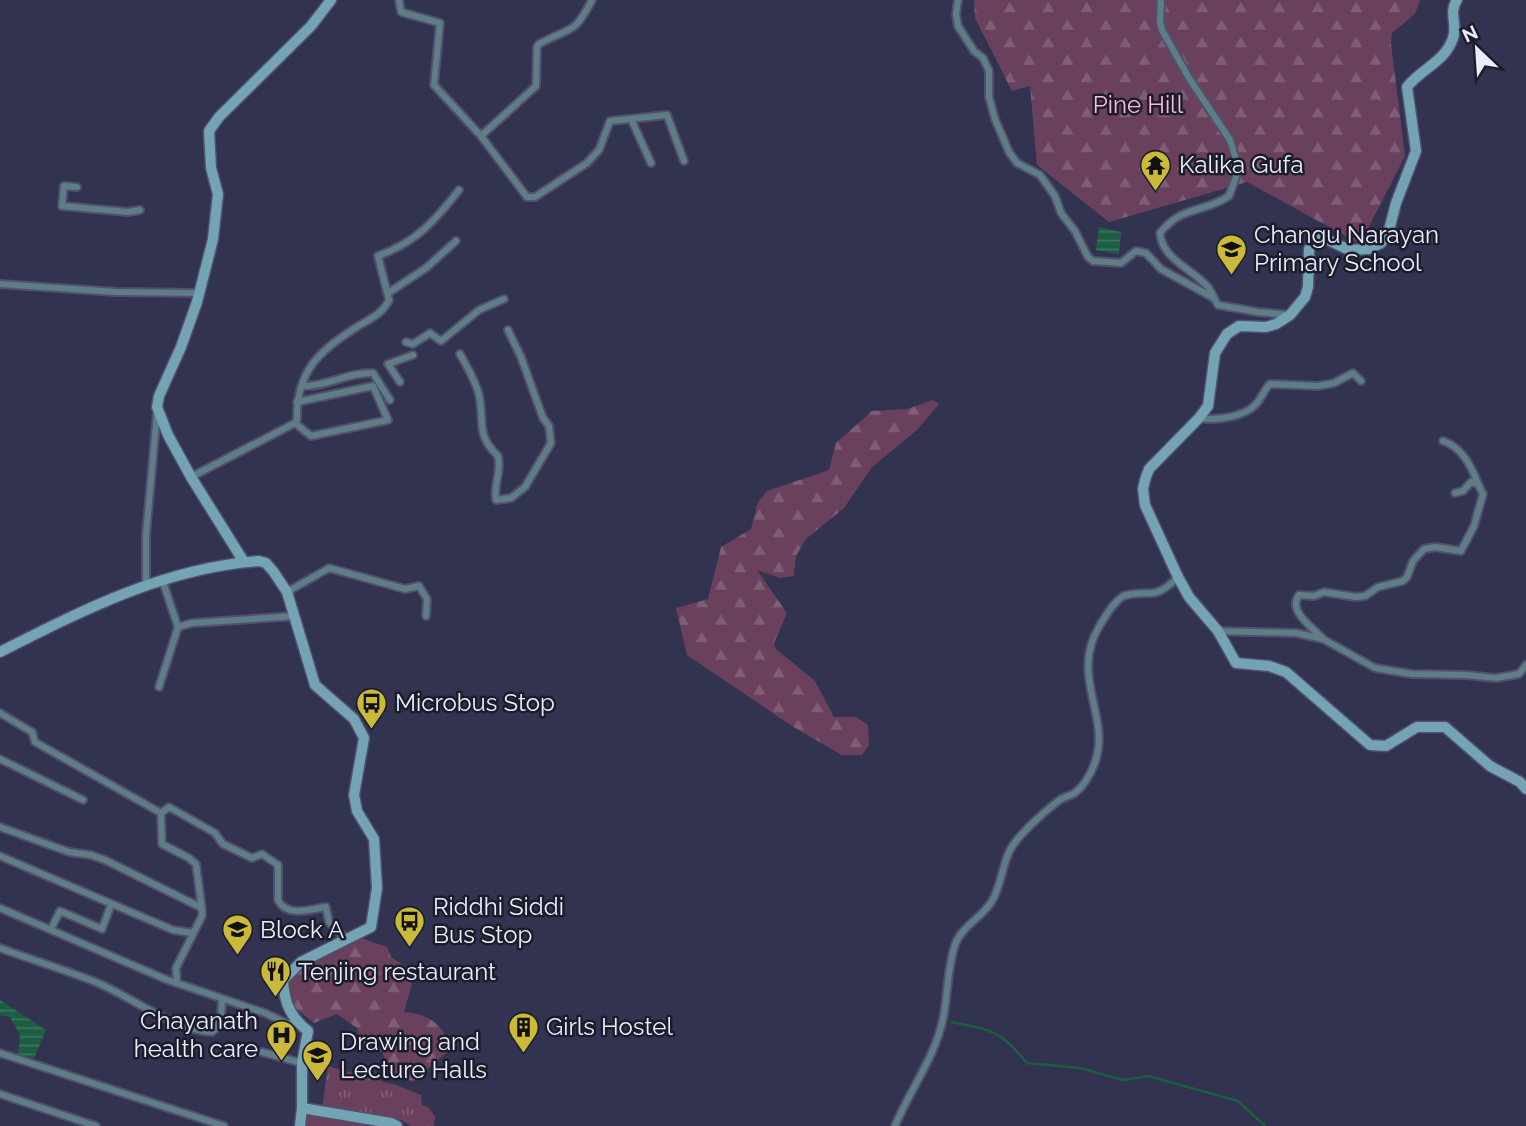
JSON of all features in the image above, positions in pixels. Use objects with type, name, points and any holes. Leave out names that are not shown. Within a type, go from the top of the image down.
[{"type":"street","points":[[146,585],[146,535],[159,396],[181,347],[200,293],[213,239],[218,194],[208,140],[209,131],[219,117],[311,26],[331,0]]},
{"type":"street","points":[[399,0],[401,12],[440,23],[434,85],[481,136],[527,197],[535,198],[587,163],[599,150],[610,121],[667,115],[684,161]]},
{"type":"street","points":[[481,136],[536,86],[539,44],[578,25],[592,0]]},
{"type":"street","points":[[958,0],[958,26],[974,51],[983,58],[989,71],[989,97],[1009,152],[1017,163],[1040,175],[1055,196],[1061,214],[1075,231],[1088,257],[1093,261],[1121,263],[1136,251],[1146,253],[1161,270],[1214,298]]},
{"type":"street","points":[[1161,0],[1162,30],[1189,78],[1230,140],[1237,163],[1237,177],[1229,196],[1213,204],[1184,212],[1169,221],[1160,233],[1161,241],[1176,261],[1199,279],[1218,305],[1290,315]]},
{"type":"street","points":[[1457,0],[1452,11],[1455,30],[1450,46],[1441,58],[1407,87],[1416,150],[1396,203],[1388,234],[1381,243],[1369,249],[1349,250],[1321,238],[1313,244],[1310,249],[1305,297],[1290,315],[1276,324],[1266,327],[1240,326],[1227,334],[1214,353],[1208,406],[1149,469],[1143,489],[1145,505],[1178,577],[1189,597],[1219,631],[1236,663],[1269,666],[1286,672],[1370,745],[1386,746],[1417,727],[1445,727],[1490,766],[1520,782],[1526,789]]},
{"type":"street","points":[[631,119],[651,163]]},
{"type":"street","points":[[76,187],[64,186],[62,206],[128,212],[140,210]]},
{"type":"street","points":[[191,477],[297,421],[297,402],[308,369],[331,343],[381,313],[389,300],[378,256],[403,246],[424,232],[458,190]]},
{"type":"street","points":[[388,293],[426,268],[456,241]]},
{"type":"street","points":[[0,284],[116,292],[200,293]]},
{"type":"street","points":[[406,342],[413,344],[430,333],[441,341],[479,310],[504,299]]},
{"type":"street","points":[[460,354],[480,396],[481,431],[488,446],[498,456],[500,477],[494,488],[496,500],[511,498],[525,487],[551,443],[549,426],[543,418],[521,357],[508,330]]},
{"type":"street","points":[[400,383],[388,364],[413,355]]},
{"type":"street","points":[[302,386],[314,387],[352,375],[373,373],[390,400]]},
{"type":"street","points":[[1199,418],[1218,419],[1246,412],[1257,404],[1266,387],[1275,383],[1292,387],[1318,386],[1334,383],[1353,373],[1361,381]]},
{"type":"street","points":[[295,423],[311,436],[388,420],[373,386],[297,402]]},
{"type":"street","points":[[157,407],[168,435],[191,477],[244,562]]},
{"type":"street","points":[[1323,639],[1302,618],[1295,603],[1299,596],[1314,596],[1324,592],[1365,596],[1378,587],[1403,581],[1413,561],[1424,550],[1435,548],[1461,551],[1474,526],[1483,494],[1473,468],[1449,443],[1443,441]]},
{"type":"street","points":[[1455,493],[1463,491],[1471,482],[1478,484]]},
{"type":"street","points":[[0,652],[79,611],[180,573],[244,562],[266,563],[288,592],[315,685],[354,719],[364,738],[354,795],[357,811],[374,839],[377,888],[371,927],[301,962],[283,980],[284,1000],[295,1021],[308,1031],[302,1063],[300,1126]]},
{"type":"street","points":[[288,592],[329,568],[405,589],[419,586],[427,599],[426,616]]},
{"type":"street","points":[[895,1126],[933,1051],[943,1019],[948,975],[959,937],[964,928],[986,909],[994,898],[1010,849],[1052,806],[1080,788],[1094,766],[1099,734],[1090,690],[1088,651],[1097,630],[1111,607],[1123,596],[1153,594],[1168,587],[1178,577]]},
{"type":"street","points":[[159,687],[178,627],[162,579]]},
{"type":"street","points":[[178,627],[192,623],[295,615]]},
{"type":"street","points":[[1219,631],[1296,632],[1323,639],[1375,668],[1412,674],[1496,678],[1519,674],[1526,665]]},
{"type":"street","points":[[0,713],[32,732],[35,742],[161,813]]},
{"type":"street","points":[[0,759],[82,800]]},
{"type":"street","points":[[161,813],[169,807],[215,833],[223,844],[252,858],[262,854],[278,865],[280,905],[294,912],[326,907],[329,922],[346,940]]},
{"type":"street","points":[[161,813],[162,844],[190,858],[196,864],[202,910],[176,968],[177,983]]},
{"type":"street","points":[[0,827],[69,852],[105,860],[202,910]]},
{"type":"street","points":[[0,856],[173,930],[192,933]]},
{"type":"street","points":[[51,929],[60,911],[102,929],[111,905]]},
{"type":"street","points":[[0,908],[177,983],[265,1013],[288,1024],[295,1021]]},
{"type":"street","points":[[0,948],[99,983],[160,1015],[202,1032],[212,1032],[217,1028],[221,1020],[222,999]]},
{"type":"street","points":[[0,1052],[222,1126]]},
{"type":"street","points":[[262,1052],[302,1063]]},
{"type":"street","points":[[0,1094],[96,1126]]},
{"type":"street","points":[[302,1108],[391,1122],[397,1126]]},
{"type":"green space","name":"Pine Hill","points":[[974,0],[1420,0],[1415,14],[1392,33],[1391,44],[1405,156],[1360,244],[1247,182],[1109,222],[1037,165],[1030,86],[1012,91],[975,18]]},
{"type":"green space","points":[[933,400],[939,404],[918,429],[872,467],[844,508],[806,539],[796,556],[794,576],[780,578],[757,570],[787,613],[774,643],[776,649],[815,681],[834,717],[856,717],[868,725],[869,745],[862,755],[842,755],[795,728],[687,655],[676,608],[708,599],[721,547],[751,529],[758,502],[767,491],[829,470],[836,443],[872,411],[907,409]]},
{"type":"green space","points":[[358,937],[387,947],[391,957],[415,973],[404,1012],[422,1015],[434,1022],[453,1047],[413,1082],[390,1073],[382,1052],[360,1042],[357,1028],[337,1014],[314,1023],[290,1004],[285,978],[300,962]]},
{"type":"green space","points":[[328,1066],[396,1085],[421,1095],[422,1105],[428,1107],[435,1116],[434,1126],[411,1126],[401,1120],[322,1108]]},
{"type":"green space","points":[[308,1112],[387,1126],[305,1126]]},
{"type":"shaded area","points":[[1099,227],[1121,232],[1119,254],[1096,250]]},
{"type":"shaded area","points":[[0,1000],[46,1030],[34,1058],[18,1054],[20,1035],[10,1017],[0,1015]]},
{"type":"waterway","points":[[951,1022],[994,1033],[1010,1044],[1027,1063],[1080,1068],[1123,1080],[1148,1076],[1238,1101],[1265,1126]]},
{"type":"place","name":"Kalika Gufa","points":[[1156,192]]},
{"type":"place","name":"Changu Narayan Primary School","points":[[1231,276]]},
{"type":"place","name":"Microbus Stop","points":[[372,730]]},
{"type":"place","name":"Riddhi Siddi Bus Stop","points":[[410,948]]},
{"type":"place","name":"Block A","points":[[237,957]]},
{"type":"place","name":"Tenjing restaurant","points":[[275,999]]},
{"type":"place","name":"Girls Hostel","points":[[523,1054]]},
{"type":"place","name":"Chayanath health care","points":[[281,1062]]},
{"type":"place","name":"Drawing and Lecture Halls","points":[[317,1083]]}]
